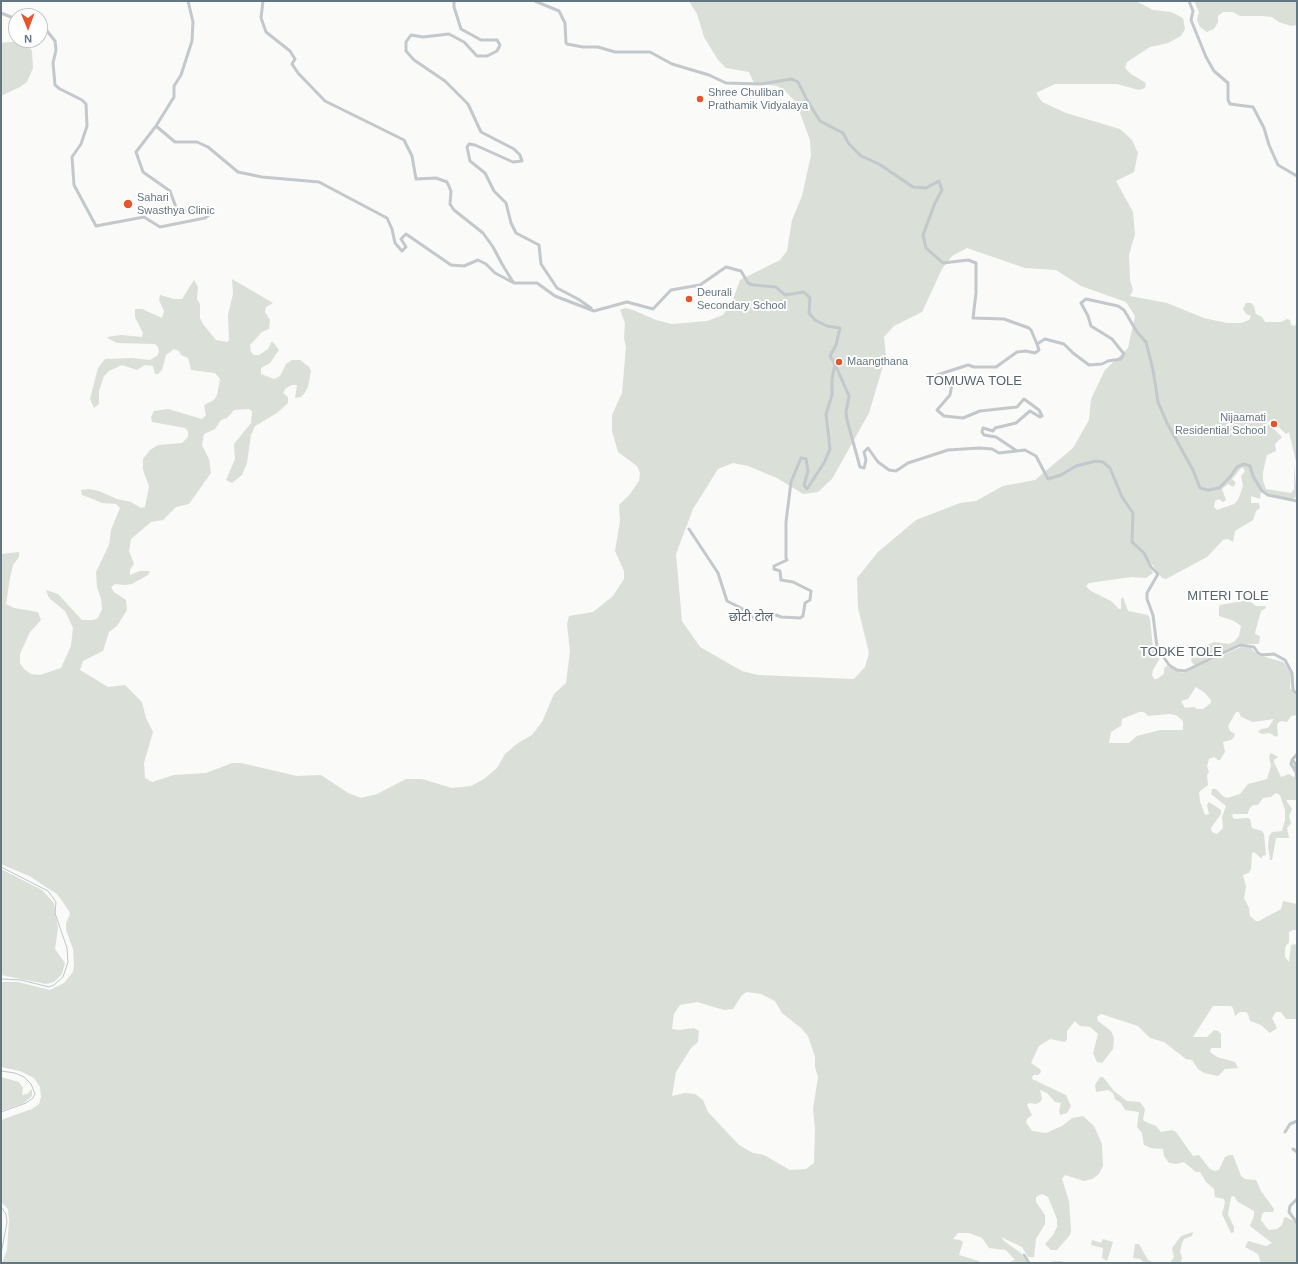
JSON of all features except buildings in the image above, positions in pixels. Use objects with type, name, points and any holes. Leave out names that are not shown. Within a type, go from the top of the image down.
[{"type":"street","points":[[48,32],[55,41],[56,50],[53,63],[55,85],[60,90],[85,102],[87,126],[81,144],[72,158],[74,185],[96,226],[144,217],[160,227],[205,218],[209,215],[203,211],[177,210],[170,191],[143,172],[136,152],[156,126],[174,97],[174,86],[181,75],[192,41],[193,22],[188,1]]},
{"type":"street","points":[[263,1],[261,18],[266,32],[290,51],[295,59],[292,64],[298,73],[325,101],[404,140],[412,156],[416,180],[436,178],[447,182],[451,190],[450,204],[454,210],[483,233],[514,283]]},
{"type":"street","points":[[454,1],[454,7],[461,30],[481,40],[497,40],[500,45],[497,51],[487,56],[477,56],[464,42],[449,34],[423,37],[411,35],[406,42],[406,51],[414,60],[445,81],[468,104],[481,132],[514,149],[520,155],[522,161],[514,162],[469,144],[467,147],[470,161],[485,173],[494,191],[506,203],[511,223],[516,233],[539,245],[541,264],[557,288],[578,299],[594,311]]},
{"type":"street","points":[[534,1],[559,11],[564,23],[567,44],[598,47],[615,52],[650,52],[672,64],[709,75],[726,83],[761,84],[792,79],[798,82],[820,121],[843,133],[849,144],[861,156],[879,164],[913,187],[926,188],[939,181],[942,190],[935,203],[923,236],[926,248],[943,263],[968,260],[976,263],[976,293],[973,318],[1004,318],[1029,328],[1039,350],[1035,353],[1026,350],[1017,352],[996,366],[974,367],[968,365],[937,375],[938,377],[949,381],[952,384],[950,395],[937,410],[944,416],[953,419],[962,418],[980,411],[1016,407],[1024,399],[1039,410],[1042,416],[1040,417],[1030,411],[1016,422],[995,428],[993,430],[983,428],[982,432],[984,435],[996,437],[1017,451]]},
{"type":"street","points":[[1189,1],[1193,11],[1190,20],[1206,57],[1214,71],[1228,83],[1228,100],[1230,104],[1253,107],[1261,121],[1278,165],[1297,176]]},
{"type":"street","points":[[156,126],[175,142],[197,142],[208,147],[238,172],[262,177],[319,182],[387,218],[392,229],[395,242],[402,251],[406,247],[401,239],[406,234],[451,265],[464,266],[478,260],[486,264],[495,273],[514,283],[537,283],[555,296],[594,311],[627,302],[653,309],[671,290],[700,285],[726,267],[741,271],[748,283],[753,285],[776,287],[785,295],[804,292],[810,298],[809,313],[815,320],[827,326],[840,328],[836,346],[830,356],[836,364],[849,396],[847,420],[860,467],[864,468],[866,460],[864,452],[868,448],[878,462],[889,470],[896,470],[925,457],[948,450],[979,448],[992,449],[999,453],[1025,450],[1036,456],[1048,479],[1061,475],[1076,466],[1096,461],[1103,462],[1110,468],[1122,497],[1133,513],[1132,542],[1144,553],[1151,567],[1158,574],[1147,593],[1147,599],[1153,615],[1157,648],[1169,666],[1177,670],[1185,671],[1240,645],[1254,647],[1262,655],[1269,656],[1274,654],[1285,660],[1292,673],[1293,690],[1297,694]]},
{"type":"street","points":[[1037,344],[1045,339],[1064,344],[1089,365],[1102,364],[1108,361],[1121,359],[1124,354],[1112,339],[1090,326],[1088,316],[1081,303],[1086,299],[1093,299],[1118,306],[1124,310],[1137,332],[1146,342],[1154,370],[1158,402],[1167,423],[1194,470],[1200,488],[1208,490],[1219,488],[1237,467],[1244,464],[1250,466],[1253,476],[1262,491],[1268,496],[1297,502]]},
{"type":"street","points":[[689,529],[718,573],[727,601],[741,608],[754,618],[760,614],[771,613],[781,617],[800,618],[803,616],[806,603],[810,600],[811,591],[793,582],[782,580],[780,571],[774,569],[774,566],[787,560],[786,522],[792,482],[801,458],[806,459],[808,471],[804,485],[807,489],[824,463],[830,449],[826,414],[832,395],[832,379],[836,364]]},
{"type":"street","points":[[1297,754],[1292,760],[1291,764],[1296,772],[1297,779]]},
{"type":"street","points":[[1292,760],[1297,769]]},
{"type":"street","points":[[1285,1132],[1290,1124],[1297,1121]]},
{"type":"street","points":[[1293,1149],[1297,1152]]},
{"type":"street","points":[[1297,1199],[1290,1206],[1289,1212],[1297,1223]]},
{"type":"street","points":[[1293,1202],[1297,1204]]},
{"type":"street","points":[[1024,1255],[1029,1263]]},
{"type":"street","points":[[1053,1263],[1062,1263]]},
{"type":"shaded area","points":[[689,1],[1136,1],[1153,10],[1171,12],[1183,18],[1185,29],[1181,36],[1168,43],[1150,47],[1127,62],[1125,68],[1131,74],[1146,83],[1145,88],[1139,90],[1117,84],[1055,84],[1036,93],[1042,102],[1066,113],[1120,129],[1132,140],[1138,153],[1134,172],[1116,181],[1133,212],[1135,234],[1129,255],[1130,280],[1133,290],[1130,296],[1167,303],[1204,318],[1227,323],[1241,323],[1249,320],[1251,316],[1246,314],[1243,309],[1246,303],[1251,303],[1254,306],[1256,314],[1262,317],[1265,322],[1281,322],[1287,319],[1290,320],[1291,325],[1295,326],[1297,320],[1297,466],[1289,432],[1286,434],[1271,419],[1264,426],[1266,427],[1269,424],[1282,437],[1275,444],[1276,451],[1267,455],[1263,472],[1263,481],[1266,489],[1291,493],[1294,489],[1294,463],[1297,497],[1292,499],[1280,497],[1261,491],[1260,499],[1251,496],[1251,503],[1259,503],[1260,508],[1256,511],[1253,520],[1235,531],[1233,542],[1228,539],[1223,540],[1207,557],[1166,579],[1162,578],[1146,556],[1147,562],[1153,573],[1146,578],[1132,577],[1089,583],[1086,586],[1091,591],[1111,601],[1119,609],[1121,609],[1121,599],[1123,597],[1128,611],[1148,615],[1150,619],[1153,649],[1160,658],[1153,670],[1152,675],[1154,679],[1157,679],[1164,674],[1164,668],[1167,666],[1183,673],[1241,647],[1251,648],[1258,655],[1283,662],[1291,673],[1290,688],[1297,697],[1297,715],[1291,716],[1287,722],[1281,721],[1278,723],[1278,735],[1276,737],[1270,733],[1262,734],[1258,732],[1261,729],[1268,728],[1274,719],[1253,722],[1241,717],[1239,712],[1236,712],[1228,726],[1230,731],[1235,734],[1234,737],[1231,740],[1223,742],[1225,752],[1220,760],[1214,757],[1209,759],[1207,766],[1209,772],[1207,775],[1208,785],[1199,792],[1200,801],[1205,815],[1209,814],[1207,805],[1209,802],[1221,810],[1221,814],[1211,828],[1212,832],[1217,834],[1223,828],[1222,817],[1226,806],[1211,794],[1212,789],[1216,789],[1227,798],[1240,794],[1248,784],[1267,779],[1271,766],[1269,756],[1271,753],[1278,757],[1274,760],[1274,762],[1281,777],[1289,774],[1293,777],[1296,776],[1297,800],[1286,800],[1292,809],[1289,816],[1291,823],[1287,828],[1289,838],[1276,838],[1272,860],[1270,860],[1268,846],[1269,836],[1272,832],[1282,831],[1285,820],[1285,810],[1280,795],[1276,793],[1271,797],[1263,798],[1258,805],[1253,805],[1249,809],[1248,814],[1233,814],[1232,816],[1234,819],[1250,819],[1252,828],[1262,831],[1264,834],[1266,855],[1262,856],[1262,859],[1254,852],[1252,853],[1251,869],[1249,873],[1243,875],[1246,887],[1244,898],[1249,908],[1250,916],[1256,921],[1259,921],[1281,909],[1283,901],[1297,904],[1297,930],[1289,932],[1289,943],[1286,945],[1285,957],[1289,962],[1291,945],[1297,944],[1297,1019],[1286,1019],[1281,1012],[1276,1012],[1272,1018],[1277,1028],[1270,1033],[1261,1025],[1250,1021],[1246,1012],[1240,1012],[1235,1016],[1231,1006],[1213,1006],[1193,1037],[1207,1037],[1214,1030],[1221,1034],[1221,1048],[1211,1048],[1210,1052],[1217,1057],[1235,1062],[1238,1068],[1225,1069],[1218,1076],[1204,1073],[1198,1069],[1192,1060],[1186,1059],[1164,1042],[1150,1038],[1138,1026],[1101,1014],[1097,1017],[1098,1021],[1111,1031],[1114,1038],[1113,1049],[1102,1063],[1097,1062],[1093,1053],[1098,1034],[1090,1027],[1080,1026],[1075,1021],[1067,1031],[1067,1039],[1065,1042],[1050,1039],[1039,1046],[1031,1063],[1040,1069],[1041,1072],[1038,1075],[1033,1075],[1032,1079],[1066,1095],[1071,1106],[1067,1113],[1060,1115],[1059,1111],[1061,1103],[1055,1102],[1047,1093],[1040,1090],[1042,1099],[1040,1102],[1036,1104],[1029,1103],[1027,1105],[1032,1115],[1026,1122],[1032,1131],[1046,1133],[1062,1126],[1072,1118],[1083,1116],[1094,1126],[1102,1144],[1103,1166],[1099,1174],[1092,1179],[1084,1181],[1065,1175],[1062,1179],[1069,1201],[1071,1231],[1070,1235],[1057,1250],[1051,1250],[1045,1244],[1053,1235],[1057,1227],[1057,1219],[1048,1197],[1042,1194],[1036,1197],[1036,1202],[1045,1215],[1045,1224],[1036,1239],[1034,1257],[1028,1257],[1022,1247],[1001,1237],[1004,1241],[1021,1253],[1027,1263],[1007,1263],[1015,1260],[1006,1250],[989,1248],[982,1238],[969,1233],[958,1233],[953,1239],[963,1242],[959,1255],[979,1261],[980,1263],[2,1263],[7,1250],[9,1221],[8,1209],[1,1202],[1,1120],[32,1109],[39,1104],[41,1097],[40,1087],[34,1078],[20,1071],[1,1067],[1,982],[18,982],[50,990],[64,983],[73,972],[74,965],[73,949],[66,930],[66,923],[70,914],[57,894],[31,877],[1,864],[1,554],[19,552],[19,557],[13,565],[6,604],[14,608],[38,612],[41,620],[30,632],[20,654],[20,663],[24,669],[31,674],[40,675],[61,668],[71,646],[73,628],[65,611],[49,598],[46,590],[58,594],[82,620],[93,620],[98,618],[102,609],[101,599],[97,587],[96,572],[109,545],[111,530],[120,508],[116,504],[102,503],[82,495],[81,490],[89,489],[99,491],[117,499],[131,502],[141,508],[145,507],[149,486],[143,470],[143,459],[150,450],[158,445],[182,443],[188,437],[188,431],[185,428],[152,422],[151,417],[154,411],[168,409],[202,419],[206,415],[204,405],[214,400],[217,395],[220,379],[215,373],[191,370],[188,358],[181,355],[179,351],[174,349],[166,355],[162,370],[158,374],[155,374],[153,366],[145,365],[137,370],[122,365],[109,371],[104,376],[99,391],[99,404],[94,408],[90,399],[98,368],[105,359],[132,358],[150,360],[157,356],[159,352],[158,347],[155,344],[117,343],[107,337],[121,335],[142,337],[143,333],[135,317],[135,309],[142,309],[162,318],[164,311],[159,300],[160,295],[174,299],[182,299],[194,280],[198,287],[197,299],[200,304],[200,318],[203,324],[216,340],[227,342],[229,340],[228,315],[233,294],[232,279],[273,303],[266,307],[265,312],[270,320],[269,329],[262,332],[250,345],[251,352],[254,355],[259,355],[268,349],[272,341],[279,350],[270,363],[261,368],[261,374],[274,379],[280,376],[286,364],[292,360],[300,360],[309,367],[311,371],[308,387],[301,397],[295,398],[297,385],[292,385],[286,388],[283,393],[288,397],[288,403],[277,413],[255,426],[251,435],[247,463],[242,475],[232,483],[226,480],[235,459],[234,444],[251,423],[252,411],[249,409],[234,410],[227,418],[221,420],[215,429],[204,434],[202,445],[209,459],[211,473],[189,504],[176,507],[163,520],[151,522],[131,539],[129,551],[134,564],[130,570],[130,575],[140,571],[150,571],[148,575],[132,584],[115,584],[111,587],[114,592],[126,600],[127,610],[117,626],[109,632],[103,651],[83,661],[80,670],[108,687],[125,685],[142,702],[146,718],[153,732],[144,763],[145,778],[152,782],[174,775],[206,773],[232,763],[241,763],[297,776],[321,775],[348,793],[361,798],[377,794],[406,779],[422,779],[452,788],[471,786],[484,779],[497,768],[505,754],[518,743],[532,735],[542,722],[554,694],[566,683],[570,651],[567,624],[569,616],[593,612],[613,596],[624,579],[624,571],[615,551],[620,521],[619,505],[630,494],[639,481],[640,473],[637,466],[618,452],[612,431],[612,415],[622,393],[626,347],[624,338],[625,323],[620,310],[625,308],[633,310],[656,320],[672,324],[707,321],[723,315],[732,302],[740,280],[780,260],[787,251],[792,220],[802,196],[811,155],[810,140],[796,102],[784,90],[777,86],[754,83],[749,72],[726,68],[718,60],[704,37],[697,14]],"holes":[[[967,248],[1025,268],[1056,270],[1081,286],[1126,302],[1135,316],[1128,348],[1105,370],[1091,399],[1089,420],[1073,448],[1035,480],[1003,486],[976,501],[960,503],[916,520],[878,552],[857,578],[858,608],[869,653],[865,667],[854,679],[758,675],[742,671],[700,647],[682,621],[676,554],[693,509],[718,469],[733,463],[748,466],[777,478],[803,494],[818,492],[832,479],[869,413],[886,356],[884,337],[894,326],[922,312],[942,269],[952,256]],[[1242,467],[1245,471],[1241,476],[1243,486],[1238,500],[1234,504],[1217,510],[1214,507],[1215,501],[1219,499],[1223,502],[1226,500],[1222,489],[1228,484],[1233,487],[1236,483],[1232,479]],[[1196,687],[1205,693],[1211,700],[1211,703],[1203,709],[1197,709],[1194,707],[1185,708],[1181,701],[1188,699]],[[1139,712],[1144,712],[1148,716],[1170,714],[1176,715],[1183,721],[1183,730],[1160,730],[1137,736],[1129,743],[1109,743],[1111,732],[1121,726],[1122,719]],[[747,992],[761,994],[775,1001],[782,1013],[801,1028],[808,1036],[815,1057],[815,1067],[818,1077],[813,1109],[815,1128],[814,1163],[806,1169],[790,1170],[764,1155],[753,1153],[739,1145],[708,1112],[703,1100],[695,1094],[685,1093],[672,1096],[676,1072],[691,1048],[698,1042],[699,1031],[694,1028],[679,1030],[672,1029],[674,1014],[680,1005],[697,1002],[724,1010],[733,1009],[742,995]]]},
{"type":"shaded area","points":[[1194,1],[1297,1],[1297,25],[1291,26],[1279,22],[1272,17],[1240,16],[1233,12],[1223,12],[1218,16],[1218,22],[1214,29],[1207,32],[1200,27],[1197,20],[1199,12]]},
{"type":"shaded area","points":[[8,42],[8,48],[30,48],[32,51],[33,68],[27,82],[1,96],[1,43]]},
{"type":"shaded area","points":[[1248,600],[1256,606],[1265,606],[1266,608],[1261,611],[1255,634],[1260,636],[1259,644],[1245,644],[1196,665],[1193,664],[1191,661],[1192,657],[1201,658],[1205,646],[1214,642],[1229,644],[1235,641],[1239,636],[1241,626],[1234,621],[1219,616],[1220,605]]},
{"type":"shaded area","points":[[1,869],[42,890],[54,903],[58,928],[55,949],[65,963],[62,974],[54,982],[46,984],[1,975]]},
{"type":"shaded area","points":[[1,1077],[19,1082],[23,1088],[22,1095],[27,1094],[32,1089],[32,1096],[24,1103],[1,1111]]},
{"type":"shaded area","points":[[1100,1077],[1103,1077],[1114,1091],[1127,1101],[1140,1102],[1145,1109],[1143,1120],[1156,1126],[1161,1132],[1172,1130],[1176,1132],[1193,1156],[1199,1155],[1210,1169],[1215,1171],[1219,1170],[1225,1157],[1233,1155],[1241,1176],[1245,1179],[1256,1180],[1261,1191],[1274,1209],[1273,1212],[1265,1212],[1262,1214],[1261,1220],[1266,1227],[1269,1230],[1277,1229],[1282,1225],[1284,1218],[1286,1217],[1297,1223],[1297,1263],[1261,1263],[1258,1254],[1245,1247],[1248,1241],[1266,1246],[1272,1243],[1250,1226],[1254,1216],[1254,1211],[1238,1202],[1234,1196],[1231,1197],[1228,1214],[1234,1227],[1234,1232],[1231,1233],[1222,1214],[1225,1203],[1224,1199],[1215,1197],[1214,1189],[1206,1182],[1200,1172],[1196,1172],[1184,1162],[1176,1164],[1169,1163],[1164,1156],[1163,1149],[1151,1148],[1144,1145],[1142,1133],[1137,1127],[1139,1112],[1125,1110],[1121,1103],[1115,1099],[1113,1093],[1108,1090],[1096,1092],[1095,1085]]},
{"type":"shaded area","points":[[1193,1232],[1192,1236],[1184,1239],[1182,1243],[1180,1252],[1182,1257],[1181,1262],[1170,1263],[1174,1257],[1172,1248],[1181,1236]]},
{"type":"shaded area","points":[[1103,1239],[1113,1242],[1107,1261],[1102,1258],[1103,1248],[1091,1245],[1092,1240],[1101,1243]]},
{"type":"shaded area","points":[[1135,1244],[1139,1244],[1148,1260],[1155,1263],[1145,1263],[1140,1259],[1133,1258]]},
{"type":"waterway","points":[[1,867],[48,891],[56,902],[55,913],[67,948],[68,962],[63,977],[54,985],[49,987],[21,980],[1,979]]},
{"type":"waterway","points":[[1,1071],[15,1073],[24,1077],[31,1084],[35,1094],[33,1098],[26,1103],[1,1112]]},
{"type":"waterway","points":[[1,1207],[6,1214],[7,1222],[1,1254]]},
{"type":"place","name":"Shree Chuliban Prathamik Vidyalaya","points":[[700,99]]},
{"type":"place","name":"Sahari Swasthya Clinic","points":[[128,204]]},
{"type":"place","name":"Deurali Secondary School","points":[[689,299]]},
{"type":"place","name":"Maangthana","points":[[839,362]]},
{"type":"place","name":"Nijaamati Residential School","points":[[1274,424]]},
{"type":"district","name":"TOMUWA TOLE","points":[[974,381]]},
{"type":"district","name":"MITERI TOLE","points":[[1228,596]]},
{"type":"district","name":"छोटी टोल","points":[[751,617]]},
{"type":"district","name":"TODKE TOLE","points":[[1181,652]]}]
